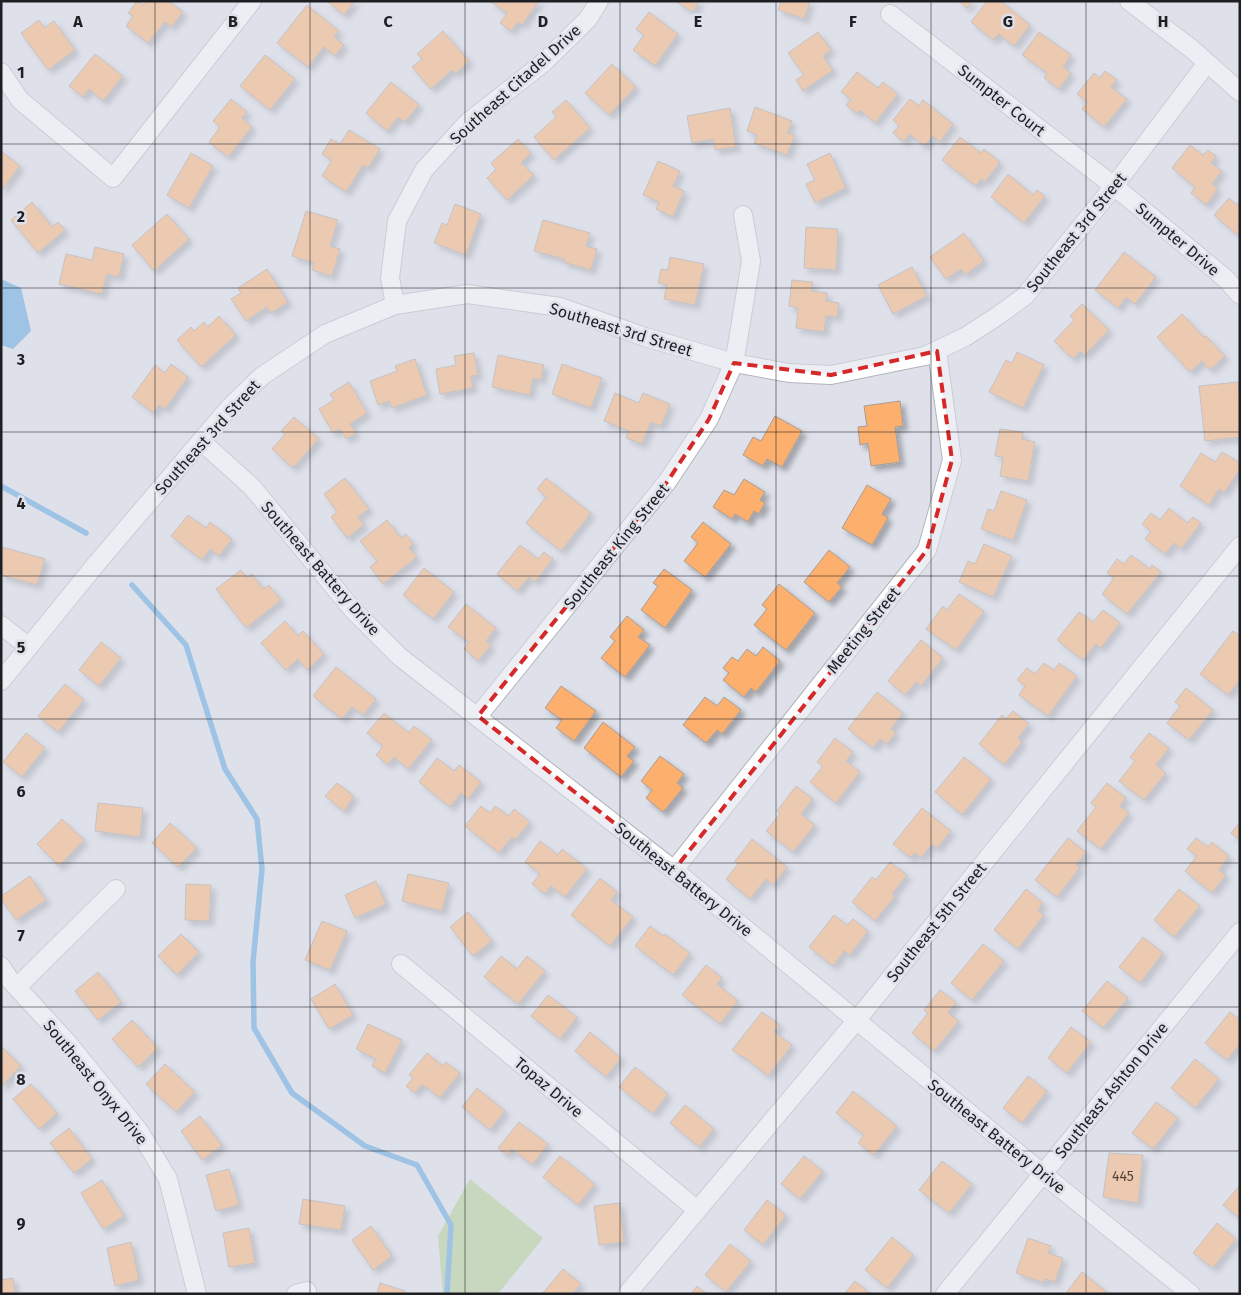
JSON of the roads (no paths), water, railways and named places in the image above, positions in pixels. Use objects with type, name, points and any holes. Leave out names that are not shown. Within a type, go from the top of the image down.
[{"type":"street","points":[[1,72],[20,100],[113,178],[252,1]]},
{"type":"street","name":"Southeast Citadel Drive","points":[[395,305],[390,278],[397,221],[424,170],[468,122],[549,57],[588,19],[599,1]]},
{"type":"street","points":[[1129,1],[1207,62],[1240,92]]},
{"type":"street","name":"Sumpter Court","points":[[890,14],[1114,186]]},
{"type":"street","name":"Southeast 3rd Street","points":[[1,681],[97,563],[229,408],[262,376],[325,334],[395,305],[467,294],[560,307],[646,337],[734,363],[789,372],[831,375],[925,356],[965,337],[1025,296],[1114,186],[1207,62]]},
{"type":"street","name":"Sumpter Drive","points":[[1114,186],[1226,279],[1240,295]]},
{"type":"street","name":"Southeast King Street","points":[[478,716],[667,482],[709,419],[734,363],[751,261],[744,215]]},
{"type":"street","name":"Meeting Street","points":[[674,870],[927,550],[952,460],[937,351]]},
{"type":"street","name":"Southeast Battery Drive","points":[[201,441],[252,487],[353,610],[400,657],[674,870],[1191,1294]]},
{"type":"street","name":"Southeast 5th Street","points":[[627,1294],[856,1020],[1240,546]]},
{"type":"street","points":[[1,625],[29,647]]},
{"type":"street","points":[[17,987],[116,889]]},
{"type":"street","name":"Southeast Ashton Drive","points":[[945,1294],[1240,932]]},
{"type":"street","name":"Topaz Drive","points":[[401,964],[696,1210]]},
{"type":"street","name":"Southeast Onyx Drive","points":[[1,966],[17,987],[67,1042],[139,1131],[168,1179],[197,1294]]},
{"type":"water","points":[[1,279],[21,288],[31,331],[13,349],[1,345]]},
{"type":"waterway","points":[[1,486],[86,533]]},
{"type":"waterway","points":[[132,585],[186,645],[225,769],[257,819],[262,869],[253,962],[254,1028],[292,1093],[365,1146],[417,1165],[451,1225],[447,1294]]}]
